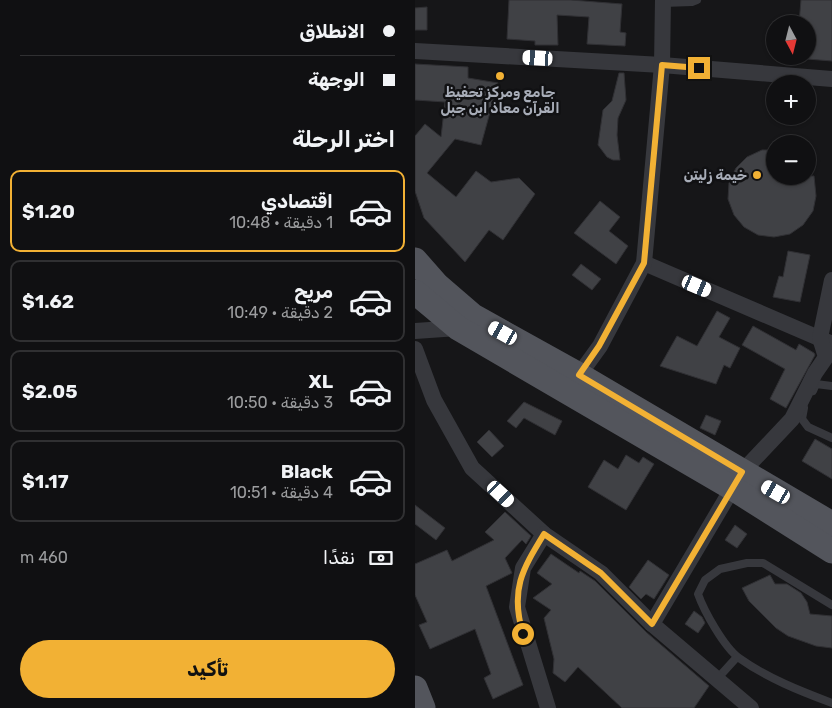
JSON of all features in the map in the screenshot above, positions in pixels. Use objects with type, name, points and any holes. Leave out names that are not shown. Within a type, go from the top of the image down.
[{"type":"main road","points":[[415,260],[437,285],[473,316],[579,375],[738,481],[832,551]]},
{"type":"main road","points":[[415,292],[458,328],[738,481],[832,524]]},
{"type":"main road","points":[[415,688],[423,708]]},
{"type":"street","points":[[579,375],[599,346],[644,263],[662,65],[663,2]]},
{"type":"street","points":[[415,51],[662,65],[832,78]]},
{"type":"street","points":[[644,263],[826,341]]},
{"type":"street","points":[[652,624],[738,481],[792,418],[826,356],[832,280]]},
{"type":"street","points":[[415,331],[458,328]]},
{"type":"street","points":[[415,350],[434,400],[472,468],[544,534],[601,573],[652,624],[751,708]]},
{"type":"street","points":[[544,534],[523,568],[517,607],[546,702],[558,708]]},
{"type":"lane","points":[[663,2],[692,2],[697,0]]},
{"type":"lane","points":[[832,386],[816,384],[802,411],[802,419],[807,427],[832,438]]},
{"type":"lane","points":[[832,605],[763,563],[747,563],[719,569],[705,580],[697,594],[709,620],[737,657],[782,683],[832,703]]},
{"type":"lane","points":[[716,680],[737,657]]},
{"type":"building","points":[[509,0],[571,0],[622,4],[620,32],[626,33],[625,46],[587,44],[589,17],[557,15],[558,45],[535,45],[535,41],[507,39]]},
{"type":"building","points":[[801,0],[832,0],[832,61],[816,60],[816,15],[800,15]]},
{"type":"building","points":[[427,7],[427,30],[415,30],[415,8]]},
{"type":"building","points":[[415,64],[468,67],[468,78],[498,83],[481,145],[455,139],[427,173],[456,197],[476,171],[491,182],[519,178],[535,194],[503,240],[489,230],[465,262],[424,218],[415,191],[415,136],[425,124],[441,137],[445,102],[415,100]]},
{"type":"building","points":[[619,73],[624,73],[626,100],[618,118],[617,135],[620,160],[613,160],[607,157],[598,145],[603,110],[612,101]]},
{"type":"building","points":[[766,150],[766,185],[815,185],[816,196],[813,211],[803,225],[790,234],[774,237],[758,235],[744,227],[734,215],[728,199],[729,183],[736,168],[747,157]]},
{"type":"building","points":[[600,201],[620,217],[609,231],[628,246],[616,264],[574,233]]},
{"type":"building","points":[[788,251],[810,255],[800,302],[773,297],[779,276],[783,277]]},
{"type":"building","points":[[581,264],[601,279],[592,290],[572,275]]},
{"type":"building","points":[[717,311],[730,318],[719,337],[740,348],[730,368],[724,365],[716,384],[660,366],[677,336],[697,346]]},
{"type":"building","points":[[753,326],[796,350],[799,344],[815,355],[786,408],[770,399],[785,369],[742,345]]},
{"type":"building","points":[[524,402],[562,421],[555,435],[524,418],[516,428],[507,421]]},
{"type":"building","points":[[706,415],[721,421],[715,435],[700,428]]},
{"type":"building","points":[[489,430],[504,446],[492,457],[477,442]]},
{"type":"building","points":[[815,439],[832,449],[832,479],[802,461]]},
{"type":"building","points":[[626,455],[639,463],[643,457],[654,464],[626,510],[588,487],[604,460],[618,469]]},
{"type":"building","points":[[415,505],[445,528],[436,540],[415,524]]},
{"type":"building","points":[[505,512],[531,536],[526,544],[522,540],[505,558],[512,573],[486,586],[523,685],[493,699],[484,678],[491,674],[475,629],[430,649],[419,625],[427,622],[415,595],[415,564],[447,550],[452,561],[494,540],[485,532]]},
{"type":"building","points":[[735,525],[747,534],[737,548],[725,540]]},
{"type":"building","points":[[551,554],[579,573],[580,571],[595,581],[646,632],[709,686],[694,708],[622,708],[578,667],[565,682],[553,673],[554,659],[544,618],[551,610],[533,598],[552,584],[537,573]]},
{"type":"building","points":[[648,560],[669,575],[654,599],[646,594],[641,599],[629,587]]},
{"type":"building","points":[[770,575],[775,584],[787,584],[801,593],[807,602],[810,614],[832,616],[832,648],[816,646],[788,636],[776,628],[749,601],[742,588]]},
{"type":"building","points":[[694,611],[702,617],[705,623],[698,633],[685,624]]},
{"type":"place","name":"جامع ومركز تحفيظ القرآن معاذ ابن جبل","points":[[500,76]]},
{"type":"place","name":"خيمة زليتن","points":[[757,175]]},
{"type":"route","points":[[523,634],[517,607],[519,582],[523,568],[544,534],[601,573],[652,624],[734,489],[742,472],[579,375],[599,346],[644,263],[662,65],[699,68]]}]
